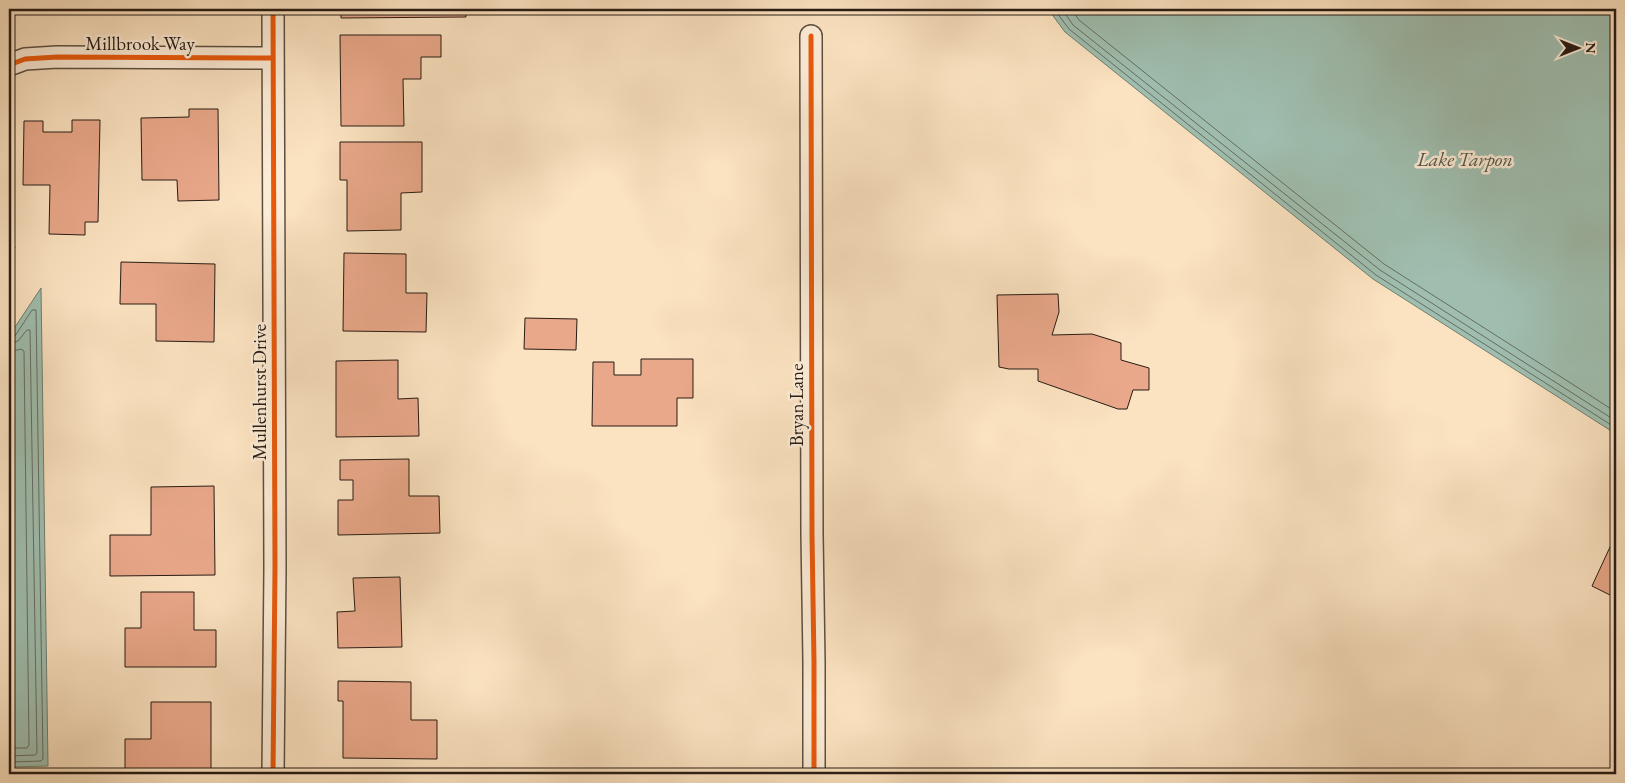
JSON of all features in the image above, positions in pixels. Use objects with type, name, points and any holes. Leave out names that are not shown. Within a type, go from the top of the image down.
[{"type":"street","name":"Mullenhurst Drive","points":[[273,9],[275,559],[273,774]]},
{"type":"street","name":"Bryan Lane","points":[[811,36],[814,774]]},
{"type":"street","name":"Millbrook Way","points":[[9,65],[26,59],[57,57],[272,58]]},
{"type":"water","name":"Lake Tarpon","points":[[1048,9],[1616,9],[1616,434],[1373,279],[1065,32]]},
{"type":"water","points":[[41,288],[48,766],[9,767],[9,336]]},
{"type":"building","points":[[341,9],[466,9],[466,17],[341,18]]},
{"type":"building","points":[[340,35],[441,35],[441,57],[421,57],[421,79],[403,79],[404,126],[341,126]]},
{"type":"building","points":[[189,109],[218,109],[219,200],[178,201],[177,180],[142,180],[141,118],[189,117]]},
{"type":"building","points":[[72,120],[100,120],[98,222],[85,222],[85,235],[49,234],[50,185],[23,185],[24,121],[43,121],[43,132],[72,132]]},
{"type":"building","points":[[340,142],[422,142],[422,192],[401,193],[401,230],[347,231],[347,180],[340,180]]},
{"type":"building","points":[[9,234],[15,248],[9,251]]},
{"type":"building","points":[[344,253],[406,254],[406,293],[427,293],[426,332],[343,331]]},
{"type":"building","points":[[121,262],[215,264],[214,342],[156,341],[156,304],[120,304]]},
{"type":"building","points":[[1058,294],[1059,312],[1052,335],[1092,334],[1121,343],[1121,360],[1149,368],[1149,390],[1133,390],[1127,409],[1118,409],[1038,381],[1038,369],[999,367],[997,295]]},
{"type":"building","points":[[525,318],[577,319],[576,350],[524,349]]},
{"type":"building","points":[[641,359],[693,359],[693,398],[677,398],[677,426],[592,426],[593,362],[614,362],[614,375],[641,375]]},
{"type":"building","points":[[398,360],[398,399],[418,398],[419,436],[336,437],[336,361]]},
{"type":"building","points":[[409,459],[409,496],[439,496],[440,533],[338,535],[338,500],[353,500],[353,480],[340,480],[340,460]]},
{"type":"building","points":[[214,486],[215,575],[110,576],[110,535],[151,535],[151,487]]},
{"type":"building","points":[[1616,534],[1616,598],[1592,586]]},
{"type":"building","points":[[400,577],[402,647],[338,648],[337,612],[355,611],[353,578]]},
{"type":"building","points":[[141,592],[194,592],[194,630],[216,630],[216,667],[125,667],[125,628],[141,628]]},
{"type":"building","points":[[338,681],[411,682],[411,720],[437,720],[437,759],[343,758],[343,701],[338,701]]},
{"type":"building","points":[[151,702],[211,702],[211,774],[125,774],[125,739],[151,739]]},
{"type":"cycle path","points":[[273,9],[275,568],[273,774]]},
{"type":"cycle path","points":[[811,36],[814,774]]},
{"type":"cycle path","points":[[9,65],[25,59],[57,57],[272,58]]}]
